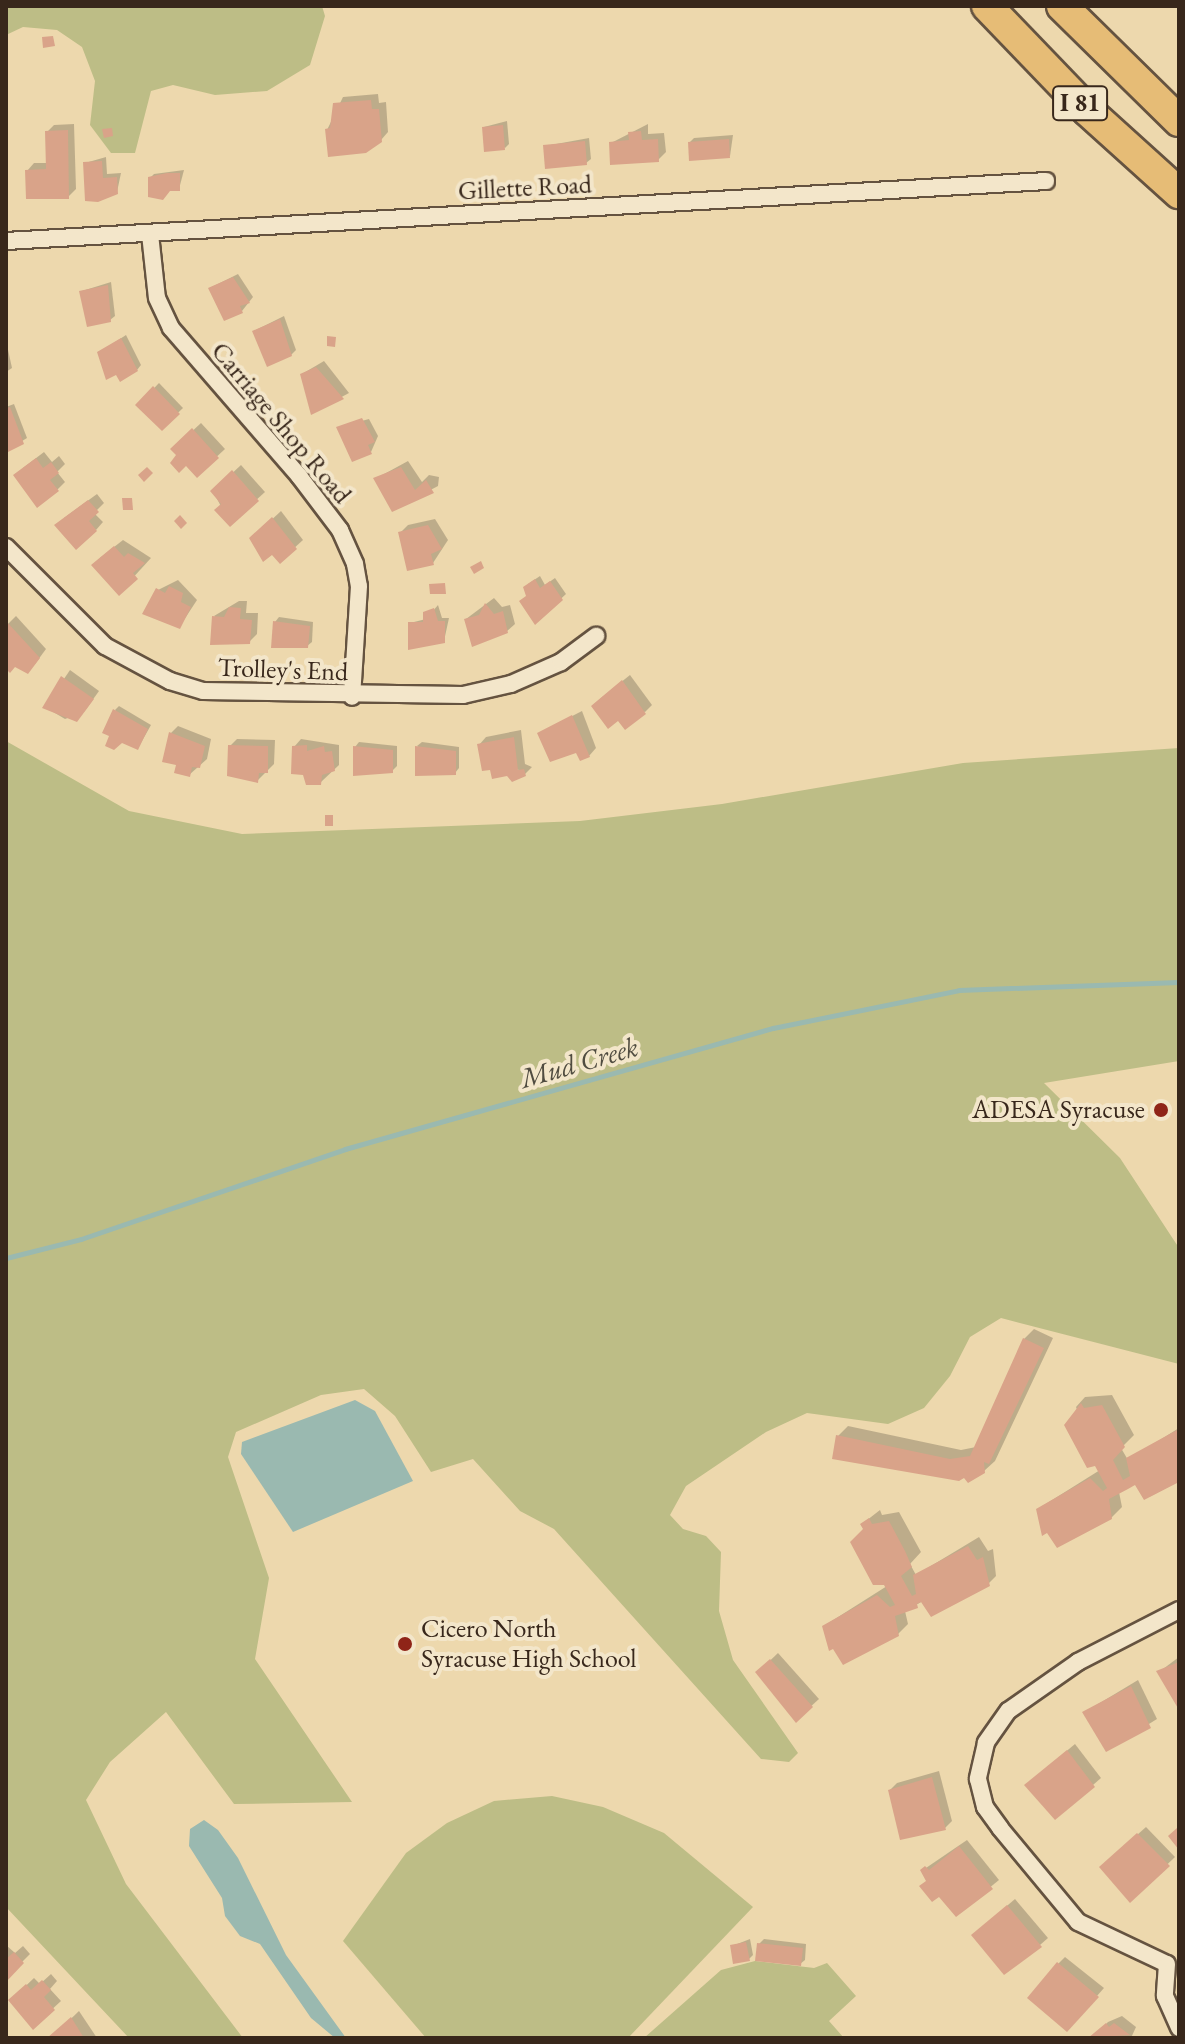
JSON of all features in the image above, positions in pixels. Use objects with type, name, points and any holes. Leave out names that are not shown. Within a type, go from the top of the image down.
[{"type":"highway","name":"I 81","points":[[987,6],[1087,110],[1179,193]]},
{"type":"highway","name":"I 81","points":[[1062,6],[1179,121]]},
{"type":"street","name":"Gillette Road","points":[[6,241],[1046,181]]},
{"type":"street","name":"Carriage Shop Road","points":[[150,234],[157,298],[171,328],[299,476],[340,530],[355,564],[359,586],[352,697]]},
{"type":"street","name":"Trolley's End","points":[[6,547],[105,646],[170,681],[243,695],[463,695],[511,684],[561,662],[596,636]]},
{"type":"street","points":[[1167,1964],[1078,1922],[985,1807],[978,1779],[986,1743],[1008,1711],[1078,1662],[1179,1610]]},
{"type":"street","points":[[1179,1950],[1167,1964],[1165,1996],[1179,2028]]},
{"type":"green space","points":[[6,6],[322,6],[325,16],[310,65],[267,91],[215,95],[173,85],[151,91],[135,153],[111,153],[90,125],[95,81],[82,47],[57,30],[23,27],[6,35]]},
{"type":"green space","points":[[6,741],[129,811],[242,834],[580,821],[722,804],[963,763],[1179,748],[1179,1061],[1044,1083],[1120,1158],[1179,1248],[1179,1364],[1001,1318],[970,1337],[950,1376],[924,1408],[888,1424],[807,1413],[766,1432],[686,1486],[670,1515],[683,1529],[706,1536],[721,1552],[719,1611],[733,1660],[798,1753],[789,1762],[761,1759],[554,1529],[520,1511],[473,1459],[431,1472],[395,1416],[364,1389],[321,1395],[236,1432],[228,1457],[269,1578],[255,1659],[352,1802],[234,1804],[166,1712],[110,1762],[86,1800],[126,1884],[243,2038],[129,2038],[6,1907]]},
{"type":"green space","points":[[552,1796],[603,1807],[664,1833],[753,1907],[628,2038],[426,2038],[343,1941],[406,1853],[447,1823],[494,1801]]},
{"type":"green space","points":[[755,1961],[814,1968],[827,1963],[856,1996],[829,2021],[844,2038],[644,2038],[721,1970]]},
{"type":"water","points":[[355,1400],[375,1411],[413,1481],[293,1532],[241,1454],[242,1442]]},
{"type":"water","points":[[204,1820],[218,1830],[238,1858],[286,1955],[346,2038],[335,2038],[311,2018],[260,1944],[240,1936],[225,1916],[222,1898],[189,1846],[190,1829]]},
{"type":"building","points":[[53,36],[55,46],[43,48],[42,37]]},
{"type":"building","points":[[371,100],[372,109],[379,109],[382,142],[366,153],[328,157],[325,129],[330,128],[333,103]]},
{"type":"building","points":[[503,125],[505,150],[484,152],[482,127]]},
{"type":"building","points":[[112,128],[113,136],[104,138],[102,129]]},
{"type":"building","points":[[68,130],[69,199],[26,199],[25,170],[46,169],[45,131]]},
{"type":"building","points":[[641,131],[642,140],[658,139],[659,162],[610,165],[609,142],[629,140],[628,132]]},
{"type":"building","points":[[729,139],[730,158],[689,161],[688,142]]},
{"type":"building","points":[[585,141],[587,165],[545,169],[543,145]]},
{"type":"building","points":[[102,161],[103,178],[117,177],[118,194],[98,202],[85,201],[83,162]]},
{"type":"building","points":[[180,173],[180,191],[170,191],[163,200],[148,197],[148,177]]},
{"type":"building","points":[[233,277],[250,303],[240,306],[243,313],[224,321],[208,288]]},
{"type":"building","points":[[108,285],[111,322],[87,327],[79,291]]},
{"type":"building","points":[[280,319],[292,356],[267,367],[252,331]]},
{"type":"building","points":[[327,336],[336,337],[335,347],[327,346]]},
{"type":"building","points":[[121,338],[138,371],[120,382],[116,375],[106,380],[97,352]]},
{"type":"building","points":[[316,367],[344,399],[311,415],[300,374]]},
{"type":"building","points":[[153,386],[180,414],[162,431],[135,405]]},
{"type":"building","points":[[10,407],[24,444],[6,453],[6,408]]},
{"type":"building","points":[[362,418],[375,442],[368,445],[372,454],[352,462],[336,427]]},
{"type":"building","points":[[192,428],[219,458],[197,478],[186,466],[179,473],[170,463],[176,455],[170,449]]},
{"type":"building","points":[[36,458],[43,468],[51,462],[59,473],[50,480],[59,491],[37,508],[13,475]]},
{"type":"building","points":[[147,467],[153,473],[144,482],[138,475]]},
{"type":"building","points":[[401,467],[415,490],[426,480],[434,493],[392,512],[373,478]]},
{"type":"building","points":[[232,470],[259,501],[230,527],[214,510],[221,504],[210,491]]},
{"type":"building","points":[[122,498],[132,498],[133,510],[123,510]]},
{"type":"building","points":[[88,500],[99,512],[89,521],[97,531],[76,550],[54,525]]},
{"type":"building","points":[[180,515],[187,523],[181,529],[174,521]]},
{"type":"building","points":[[272,517],[297,549],[280,564],[272,555],[263,562],[249,538]]},
{"type":"building","points":[[428,525],[442,549],[431,554],[434,565],[407,571],[398,532]]},
{"type":"building","points":[[114,546],[124,557],[128,553],[145,563],[133,573],[138,579],[119,596],[91,565]]},
{"type":"building","points":[[481,561],[484,568],[474,574],[470,567]]},
{"type":"building","points":[[535,579],[540,588],[550,581],[563,600],[535,625],[519,601],[526,596],[523,587]]},
{"type":"building","points":[[445,583],[446,594],[430,594],[429,584]]},
{"type":"building","points":[[169,586],[183,593],[181,602],[191,607],[180,629],[142,614],[156,588],[165,593]]},
{"type":"building","points":[[485,603],[494,614],[503,611],[508,633],[472,647],[464,619],[479,615]]},
{"type":"building","points":[[229,607],[241,608],[240,619],[252,620],[250,644],[210,645],[212,616],[224,617]]},
{"type":"building","points":[[434,608],[438,621],[445,621],[445,643],[408,650],[408,622],[423,622],[423,612]]},
{"type":"building","points":[[6,621],[40,658],[28,674],[15,667],[10,673],[6,669]]},
{"type":"building","points":[[273,621],[310,626],[308,648],[271,648]]},
{"type":"building","points":[[61,676],[94,699],[77,722],[42,708]]},
{"type":"building","points":[[622,680],[646,714],[625,730],[618,721],[608,729],[591,706]]},
{"type":"building","points":[[113,709],[148,729],[138,750],[122,743],[114,750],[105,746],[109,736],[102,733]]},
{"type":"building","points":[[572,715],[590,757],[580,761],[576,753],[550,762],[537,733]]},
{"type":"building","points":[[169,732],[205,746],[200,768],[192,767],[190,777],[174,773],[176,765],[162,762]]},
{"type":"building","points":[[514,737],[518,770],[524,769],[526,776],[512,782],[507,776],[492,779],[490,770],[482,771],[477,744]]},
{"type":"building","points":[[228,745],[268,746],[268,773],[259,773],[258,783],[227,776]]},
{"type":"building","points":[[307,745],[307,751],[324,746],[325,752],[332,751],[335,771],[322,775],[321,785],[306,785],[303,775],[291,774],[292,746]]},
{"type":"building","points":[[353,746],[393,750],[393,773],[353,776]]},
{"type":"building","points":[[415,746],[456,751],[456,775],[415,776]]},
{"type":"building","points":[[325,815],[333,815],[333,826],[325,826]]},
{"type":"building","points":[[1023,1338],[1044,1348],[989,1464],[984,1462],[985,1473],[968,1483],[964,1478],[959,1481],[832,1459],[836,1435],[950,1459],[970,1456]]},
{"type":"building","points":[[1081,1403],[1084,1408],[1102,1405],[1125,1447],[1113,1460],[1123,1480],[1130,1476],[1126,1458],[1177,1430],[1179,1482],[1144,1500],[1135,1485],[1109,1499],[1112,1519],[1057,1548],[1047,1533],[1042,1536],[1036,1509],[1090,1478],[1103,1491],[1107,1488],[1095,1466],[1087,1468],[1064,1425]]},
{"type":"building","points":[[869,1518],[872,1524],[889,1521],[912,1567],[901,1576],[912,1596],[916,1594],[913,1575],[968,1546],[977,1560],[983,1557],[990,1586],[931,1617],[921,1602],[917,1604],[918,1608],[895,1616],[899,1636],[843,1665],[833,1649],[829,1651],[822,1626],[877,1595],[890,1607],[895,1605],[884,1585],[873,1585],[850,1542],[863,1529],[860,1524]]},
{"type":"building","points":[[770,1659],[813,1707],[796,1723],[755,1672]]},
{"type":"building","points":[[1179,1662],[1179,1710],[1156,1671]]},
{"type":"building","points":[[1131,1686],[1151,1728],[1106,1752],[1082,1712]]},
{"type":"building","points":[[1067,1750],[1095,1787],[1055,1820],[1024,1785]]},
{"type":"building","points":[[932,1777],[946,1830],[900,1840],[888,1790]]},
{"type":"building","points":[[1177,1828],[1179,1830],[1179,1850],[1168,1836]]},
{"type":"building","points":[[1137,1833],[1170,1866],[1130,1903],[1099,1867]]},
{"type":"building","points":[[959,1846],[993,1889],[956,1917],[939,1897],[932,1902],[919,1886],[926,1881],[920,1870],[925,1866],[929,1870]]},
{"type":"building","points":[[1007,1905],[1042,1947],[1004,1975],[971,1935]]},
{"type":"building","points":[[746,1942],[750,1961],[733,1964],[730,1945]]},
{"type":"building","points":[[757,1943],[803,1948],[801,1966],[755,1961]]},
{"type":"building","points":[[14,1952],[24,1963],[6,1982],[6,1959]]},
{"type":"building","points":[[1057,1962],[1099,1997],[1067,2032],[1027,1998]]},
{"type":"building","points":[[42,1980],[51,1990],[44,1997],[55,2010],[33,2030],[8,2000],[26,1984],[31,1990]]},
{"type":"building","points":[[71,2017],[84,2038],[47,2038]]},
{"type":"building","points":[[1106,2023],[1109,2027],[1114,2023],[1130,2035],[1088,2038]]},
{"type":"waterway","name":"Mud Creek","points":[[6,1258],[81,1239],[345,1149],[773,1028],[959,990],[1179,982]]},
{"type":"place","name":"ADESA Syracuse","points":[[1161,1110]]},
{"type":"place","name":"Cicero North Syracuse High School","points":[[405,1644]]}]
